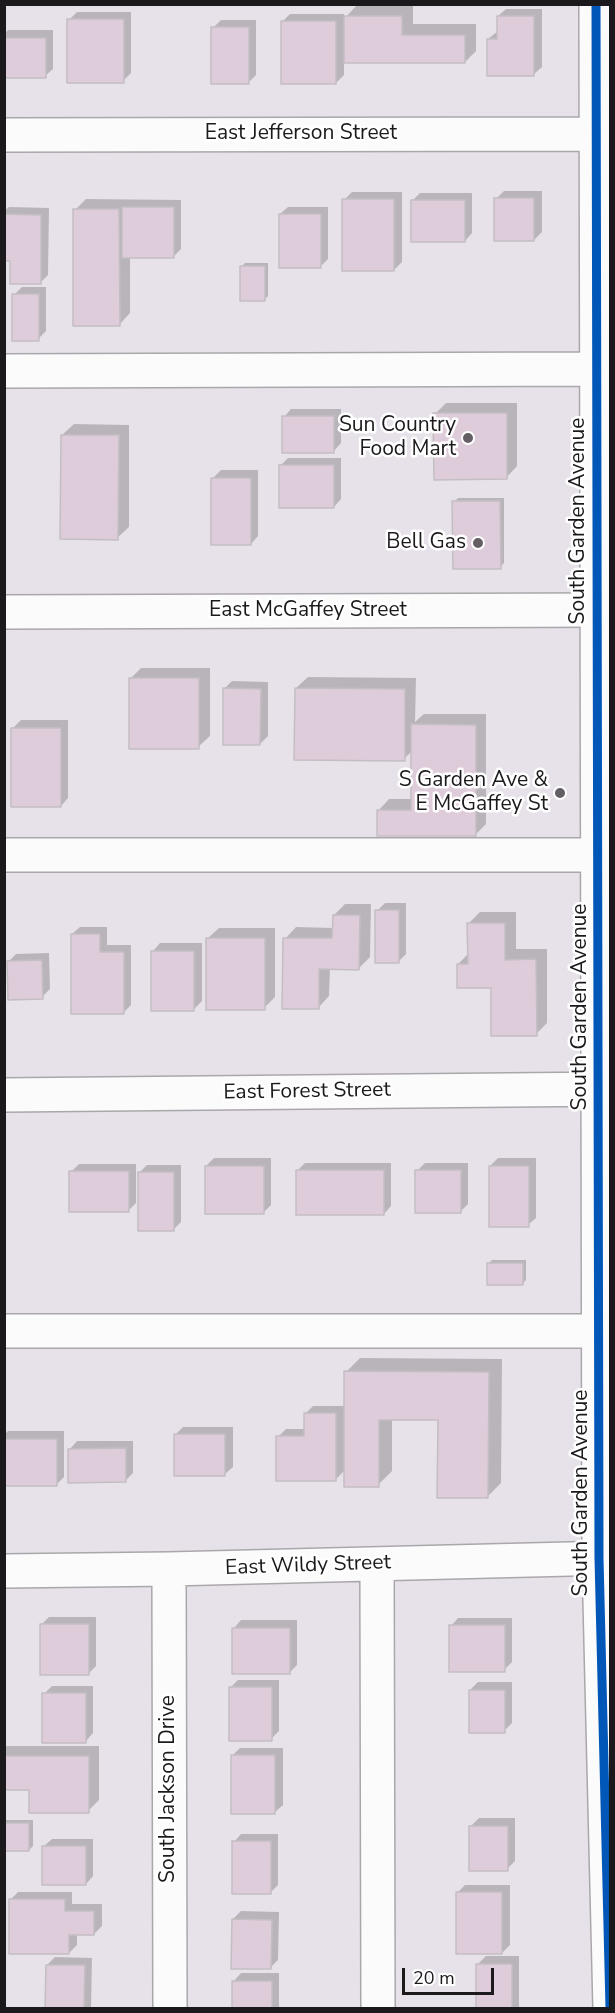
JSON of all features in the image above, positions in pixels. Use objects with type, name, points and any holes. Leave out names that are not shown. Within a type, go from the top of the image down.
[{"type":"street","name":"South Garden Avenue","points":[[596,4],[597,369],[604,610],[605,1558],[610,2008]]},
{"type":"street","name":"East Jefferson Street","points":[[4,135],[597,134]]},
{"type":"street","points":[[4,371],[597,369]]},
{"type":"street","name":"East McGaffey Street","points":[[4,612],[604,610]]},
{"type":"street","points":[[4,855],[604,855]]},
{"type":"street","name":"East Forest Street","points":[[4,1095],[605,1089]]},
{"type":"street","points":[[4,1331],[605,1331]]},
{"type":"street","name":"East Wildy Street","points":[[4,1571],[605,1558]]},
{"type":"street","points":[[377,1564],[378,2008]]},
{"type":"street","name":"South Jackson Drive","points":[[169,1569],[170,2008]]},
{"type":"building","points":[[344,16],[402,16],[402,35],[465,35],[465,63],[344,63]]},
{"type":"building","points":[[497,16],[534,16],[534,76],[487,76],[487,39],[497,39]]},
{"type":"building","points":[[67,19],[124,19],[124,83],[67,83]]},
{"type":"building","points":[[281,21],[336,21],[336,84],[281,84]]},
{"type":"building","points":[[211,27],[249,27],[249,84],[211,84]]},
{"type":"building","points":[[4,38],[46,38],[46,78],[4,78]]},
{"type":"building","points":[[494,198],[534,198],[534,241],[494,241]]},
{"type":"building","points":[[342,199],[394,199],[394,271],[342,271]]},
{"type":"building","points":[[411,200],[465,200],[465,242],[411,242]]},
{"type":"building","points":[[122,207],[174,207],[174,258],[122,258]]},
{"type":"building","points":[[73,209],[119,209],[120,326],[73,326]]},
{"type":"building","points":[[4,214],[41,215],[41,284],[10,284],[10,261],[4,261]]},
{"type":"building","points":[[279,214],[321,214],[321,268],[279,268]]},
{"type":"building","points":[[240,266],[265,266],[265,301],[240,301]]},
{"type":"building","points":[[12,294],[39,294],[39,341],[12,341]]},
{"type":"building","points":[[433,413],[507,413],[507,479],[434,480]]},
{"type":"building","points":[[282,416],[334,416],[334,453],[282,453]]},
{"type":"building","points":[[61,435],[119,435],[118,540],[60,539]]},
{"type":"building","points":[[279,465],[334,465],[334,508],[279,508]]},
{"type":"building","points":[[211,478],[251,478],[251,545],[211,545]]},
{"type":"building","points":[[452,501],[500,501],[501,569],[453,569]]},
{"type":"building","points":[[129,678],[199,678],[199,749],[129,749]]},
{"type":"building","points":[[223,688],[261,689],[260,745],[223,745]]},
{"type":"building","points":[[295,688],[405,689],[405,761],[294,760]]},
{"type":"building","points":[[411,724],[476,725],[476,836],[377,836],[377,810],[411,810]]},
{"type":"building","points":[[11,728],[61,728],[61,807],[11,807]]},
{"type":"building","points":[[375,910],[399,910],[399,963],[375,963]]},
{"type":"building","points":[[333,915],[360,915],[359,970],[319,969],[319,1009],[282,1009],[283,938],[332,938]]},
{"type":"building","points":[[467,923],[505,923],[505,960],[536,959],[537,1036],[491,1036],[491,988],[457,988],[457,964],[468,964]]},
{"type":"building","points":[[71,934],[100,934],[100,952],[124,952],[124,1014],[71,1014]]},
{"type":"building","points":[[206,938],[265,938],[265,1010],[206,1010]]},
{"type":"building","points":[[151,951],[194,951],[194,1011],[151,1011]]},
{"type":"building","points":[[42,960],[43,999],[8,1000],[7,961]]},
{"type":"building","points":[[205,1166],[264,1166],[264,1214],[205,1214]]},
{"type":"building","points":[[489,1166],[529,1166],[529,1227],[489,1227]]},
{"type":"building","points":[[296,1170],[384,1170],[384,1215],[296,1215]]},
{"type":"building","points":[[415,1170],[461,1170],[461,1213],[415,1213]]},
{"type":"building","points":[[69,1171],[129,1171],[129,1212],[69,1212]]},
{"type":"building","points":[[138,1172],[174,1172],[174,1231],[138,1231]]},
{"type":"building","points":[[487,1263],[523,1263],[523,1285],[487,1285]]},
{"type":"building","points":[[344,1371],[489,1372],[488,1498],[437,1498],[438,1420],[379,1420],[379,1487],[344,1487]]},
{"type":"building","points":[[304,1413],[336,1413],[336,1481],[276,1481],[276,1436],[304,1436]]},
{"type":"building","points":[[174,1434],[225,1434],[225,1476],[174,1476]]},
{"type":"building","points":[[4,1439],[57,1439],[57,1486],[4,1486]]},
{"type":"building","points":[[126,1448],[126,1482],[68,1483],[68,1449]]},
{"type":"building","points":[[40,1624],[89,1624],[89,1675],[40,1675]]},
{"type":"building","points":[[449,1625],[505,1625],[505,1672],[449,1672]]},
{"type":"building","points":[[232,1628],[290,1628],[290,1674],[232,1674]]},
{"type":"building","points":[[229,1687],[272,1687],[272,1741],[229,1741]]},
{"type":"building","points":[[469,1690],[505,1690],[505,1733],[469,1733]]},
{"type":"building","points":[[42,1693],[86,1693],[86,1743],[42,1743]]},
{"type":"building","points":[[231,1755],[275,1755],[275,1814],[231,1814]]},
{"type":"building","points":[[4,1756],[89,1756],[89,1813],[29,1813],[29,1790],[4,1790]]},
{"type":"building","points":[[4,1823],[29,1823],[29,1851],[4,1851]]},
{"type":"building","points":[[469,1826],[508,1826],[508,1871],[469,1871]]},
{"type":"building","points":[[232,1841],[271,1841],[271,1894],[232,1894]]},
{"type":"building","points":[[42,1846],[86,1846],[86,1885],[42,1885]]},
{"type":"building","points":[[456,1892],[502,1892],[502,1954],[456,1954]]},
{"type":"building","points":[[9,1899],[65,1899],[65,1911],[94,1911],[94,1935],[69,1935],[69,1954],[9,1954]]},
{"type":"building","points":[[232,1919],[272,1920],[271,1969],[231,1969]]},
{"type":"building","points":[[476,1964],[512,1964],[512,2008],[476,2008]]},
{"type":"building","points":[[46,1965],[85,1965],[84,2008],[45,2008]]},
{"type":"building","points":[[232,1981],[272,1981],[272,2008],[232,2008]]},
{"type":"cycle path","points":[[596,4],[599,1558],[610,2008]]},
{"type":"place","name":"Sun Country Food Mart","points":[[468,438]]},
{"type":"place","name":"Bell Gas","points":[[478,543]]},
{"type":"place","name":"S Garden Ave & E McGaffey St","points":[[560,793]]}]
